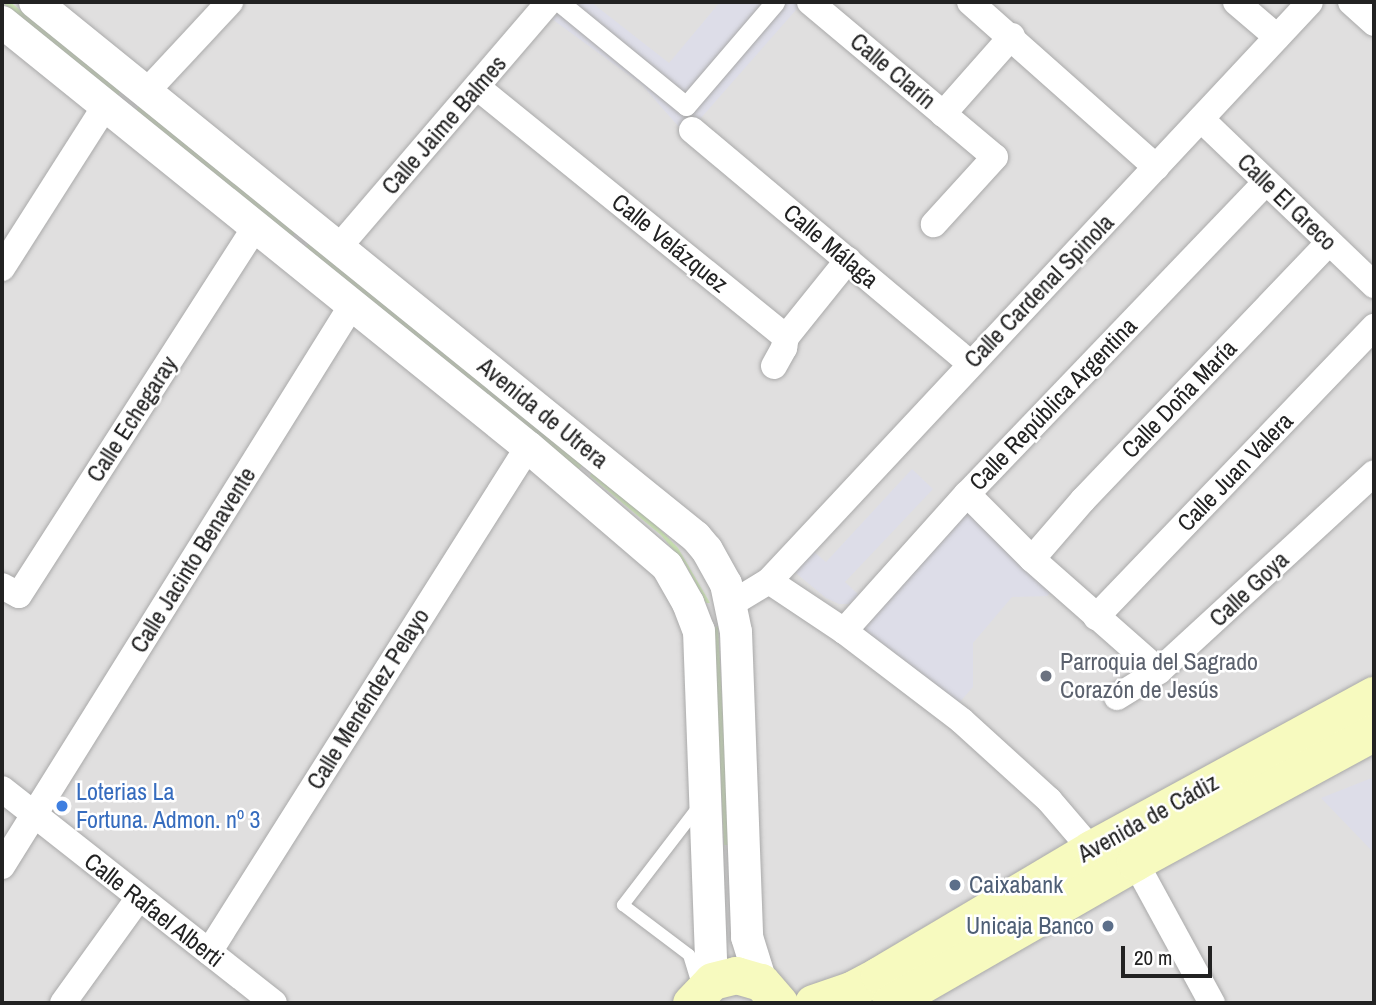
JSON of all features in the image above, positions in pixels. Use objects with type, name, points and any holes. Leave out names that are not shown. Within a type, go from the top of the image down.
[{"type":"main road","name":"Avenida de Cádiz","points":[[813,1003],[851,990],[879,975],[1091,849],[1374,695]]},
{"type":"main road","name":"Avenida de Cádiz","points":[[890,1003],[1135,862],[1374,732]]},
{"type":"main road","points":[[701,991],[736,975],[770,993]]},
{"type":"street","name":"Avenida de Utrera","points":[[35,2],[696,537],[722,575],[736,632],[747,937],[770,993]]},
{"type":"street","points":[[147,91],[230,2]]},
{"type":"street","name":"Calle Jaime Balmes","points":[[338,247],[549,2]]},
{"type":"street","points":[[559,2],[686,106],[775,2]]},
{"type":"street","name":"Calle Clarín","points":[[810,2],[995,158],[934,224]]},
{"type":"street","points":[[970,2],[1012,36],[1156,167]]},
{"type":"street","points":[[1236,2],[1277,37]]},
{"type":"street","name":"Calle Cardenal Spinola","points":[[731,604],[768,581],[1310,2]]},
{"type":"street","points":[[1351,2],[1374,23]]},
{"type":"street","name":"Avenida de Utrera","points":[[2,22],[528,447],[662,559],[688,603],[698,631],[700,649],[706,797],[701,991]]},
{"type":"street","name":"Calle Clarín","points":[[943,114],[1012,36]]},
{"type":"street","name":"Calle Velázquez","points":[[477,87],[786,337]]},
{"type":"street","points":[[2,268],[106,105]]},
{"type":"street","name":"Calle El Greco","points":[[1202,119],[1374,285]]},
{"type":"street","name":"Calle Málaga","points":[[692,130],[970,363]]},
{"type":"street","name":"Calle República Argentina","points":[[845,631],[967,494],[1266,182]]},
{"type":"street","name":"Calle Echegaray","points":[[2,586],[19,595],[255,226]]},
{"type":"street","name":"Calle Doña María","points":[[1032,559],[1083,500],[1329,243]]},
{"type":"street","points":[[774,366],[784,348],[786,337],[848,260]]},
{"type":"street","name":"Calle Jacinto Benavente","points":[[2,866],[352,304]]},
{"type":"street","name":"Calle Juan Valera","points":[[1096,617],[1374,327]]},
{"type":"street","name":"Calle Menéndez Pelayo","points":[[209,952],[528,447]]},
{"type":"street","name":"Calle Goya","points":[[1117,697],[1159,671],[1374,473]]},
{"type":"street","points":[[967,494],[1032,559],[1159,671]]},
{"type":"street","points":[[768,581],[845,631],[962,721],[1049,800],[1091,849],[1135,862],[1212,1003]]},
{"type":"street","name":"Calle Rafael Alberti","points":[[2,789],[138,899],[274,1003]]},
{"type":"street","points":[[64,1003],[138,899]]},
{"type":"lane","points":[[701,991],[689,955],[623,905],[706,797]]},
{"type":"shaded area","points":[[2,2],[1374,2],[1374,1003],[2,1003]]},
{"type":"shaded area","points":[[567,2],[591,2],[669,63],[720,2],[803,2],[686,135],[641,84],[552,19]]},
{"type":"shaded area","points":[[912,469],[933,489],[845,582],[859,595],[849,604],[839,604],[826,598],[797,574],[794,569],[807,546],[826,562]]},
{"type":"shaded area","points":[[967,494],[1060,584],[1047,596],[1012,597],[973,643],[973,687],[950,713],[844,631]]},
{"type":"shaded area","points":[[1374,777],[1374,853],[1321,798]]},
{"type":"green space","points":[[2,2],[10,2],[121,90],[118,96]]},
{"type":"green space","points":[[139,106],[295,232],[291,237],[135,111]]},
{"type":"green space","points":[[309,243],[583,465],[579,469],[305,248]]},
{"type":"green space","points":[[592,472],[648,517],[678,548],[710,603],[706,603],[686,565],[661,535],[590,476]]},
{"type":"green space","points":[[718,626],[730,845],[724,845],[713,629]]},
{"type":"place","name":"Parroquia del Sagrado Corazón de Jesús","points":[[1046,676]]},
{"type":"place","name":"Loterias La Fortuna. Admon. nº 3","points":[[62,806]]},
{"type":"place","name":"Caixabank","points":[[955,885]]},
{"type":"place","name":"Unicaja Banco","points":[[1108,926]]}]
